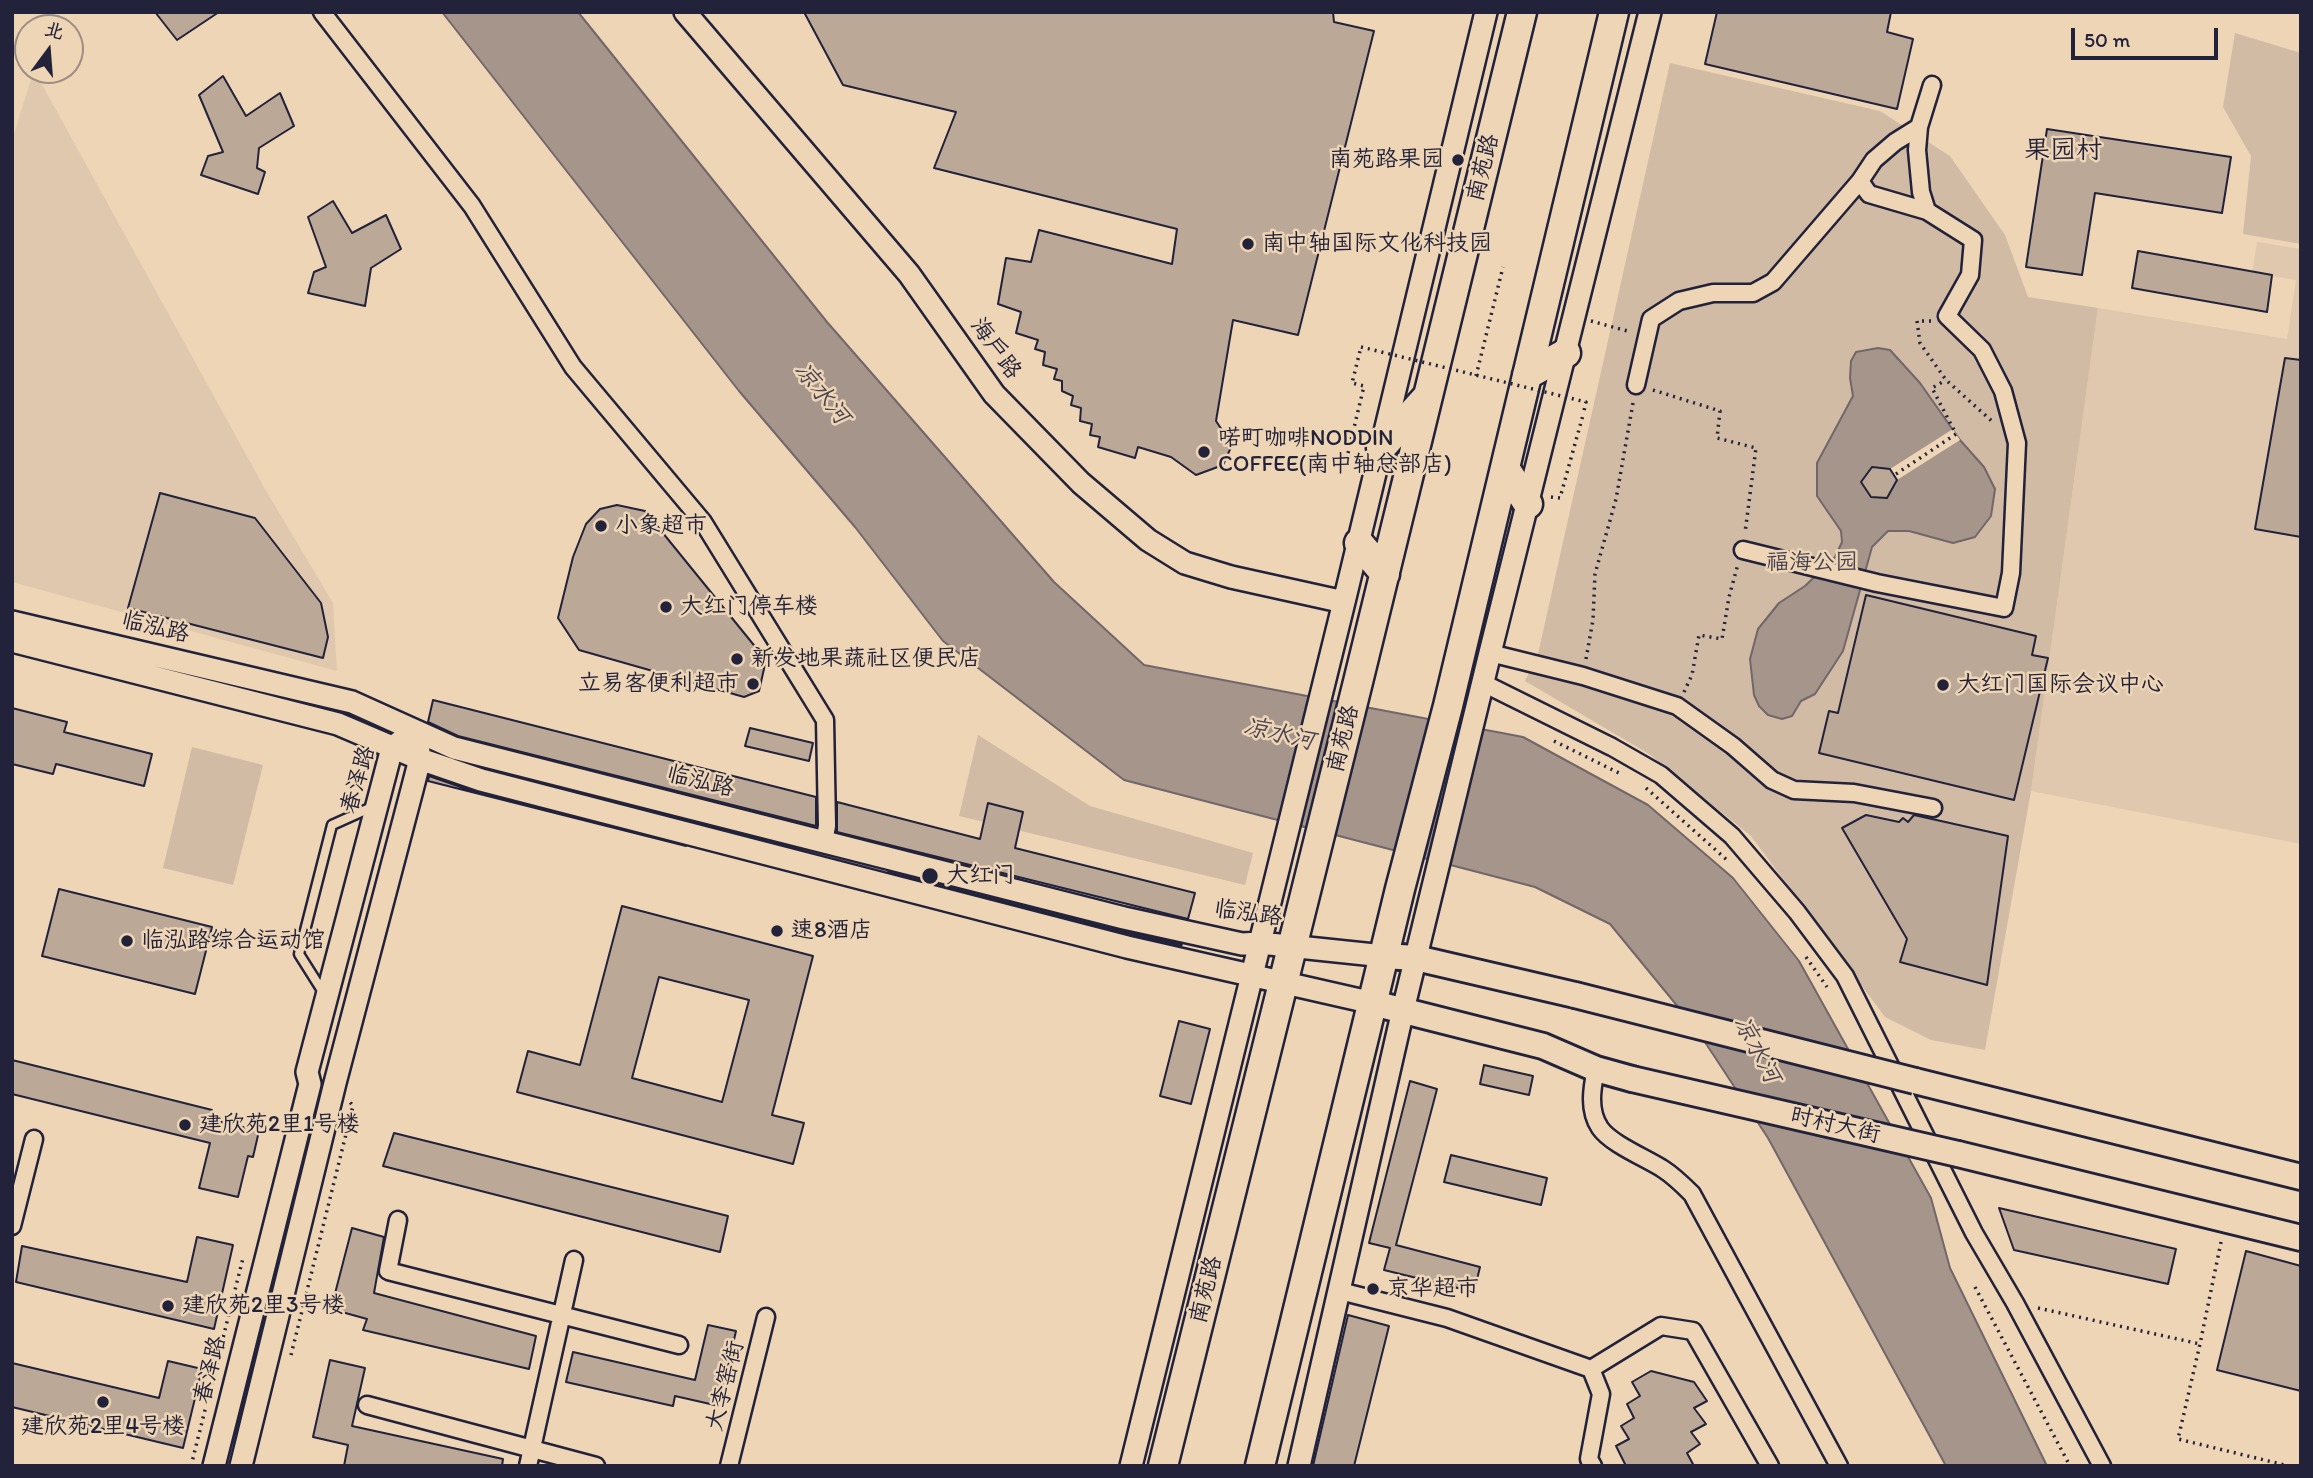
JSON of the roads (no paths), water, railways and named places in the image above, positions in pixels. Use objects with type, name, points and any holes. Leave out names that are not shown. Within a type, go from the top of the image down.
[{"type":"highway","name":"南苑路","points":[[1163,1466],[1522,12]]},
{"type":"highway","points":[[1260,1466],[1400,889],[1448,706],[1614,12]]},
{"type":"highway","points":[[1527,374],[1566,353]]},
{"type":"highway","points":[[1381,448],[1428,396]]},
{"type":"highway","points":[[1505,468],[1528,504]]},
{"type":"highway","points":[[1359,543],[1385,574]]},
{"type":"main road","points":[[1384,956],[1416,958],[1575,995],[2301,1177]]},
{"type":"main road","name":"时村大街","points":[[1373,1003],[1542,1046],[1596,1069],[1632,1079],[1958,1154],[2301,1238]]},
{"type":"street","points":[[322,12],[472,206],[573,367],[703,522],[825,720],[827,826],[824,842]]},
{"type":"street","name":"海户路","points":[[685,12],[909,274],[994,394],[1081,484],[1148,540],[1185,563],[1231,577],[1344,602]]},
{"type":"street","points":[[1130,1466],[1359,543],[1486,12]]},
{"type":"street","points":[[1299,1466],[1403,1010],[1489,653],[1650,12]]},
{"type":"street","points":[[1927,211],[1917,166],[1919,127],[1932,85]]},
{"type":"street","points":[[1636,385],[1651,319],[1679,301],[1713,293],[1753,293],[1773,282],[1860,181],[1874,160],[1919,127]]},
{"type":"street","points":[[1743,550],[1877,583],[2004,608],[2011,573],[2017,443],[2003,391],[1982,350],[1947,316],[1970,275],[1973,240],[1927,211],[1869,194],[1860,181]]},
{"type":"street","name":"临泓路","points":[[12,622],[353,702],[454,748],[1124,918],[1242,944],[1259,943],[1384,956]]},
{"type":"street","name":"临泓路","points":[[12,641],[338,724],[420,759],[481,780],[1127,947],[1373,1003]]},
{"type":"street","points":[[1489,653],[1583,676],[1677,706],[1734,746],[1772,780],[1794,790],[1854,793],[1933,808]]},
{"type":"street","points":[[1483,683],[1612,747],[1661,775],[1732,836],[1797,912],[1845,976],[1974,1233],[2015,1303],[2102,1466]]},
{"type":"street","points":[[241,1466],[335,1083],[420,759],[415,731]]},
{"type":"street","name":"春泽路","points":[[214,1466],[310,1084],[307,1072],[392,748],[415,731]]},
{"type":"street","points":[[1596,1069],[1591,1092],[1593,1113],[1600,1129],[1664,1170],[1692,1194],[1839,1466]]},
{"type":"street","points":[[12,1226],[34,1139]]},
{"type":"street","points":[[398,1220],[388,1271],[679,1345]]},
{"type":"street","points":[[528,1466],[573,1260]]},
{"type":"street","points":[[1340,1291],[1447,1318],[1591,1369],[1601,1394],[1589,1459],[1593,1466]]},
{"type":"street","name":"大李窑街","points":[[729,1466],[766,1317]]},
{"type":"street","points":[[1591,1369],[1661,1326],[1693,1331],[1770,1466]]},
{"type":"street","points":[[367,1405],[596,1466]]},
{"type":"lane","points":[[327,999],[299,954],[332,825],[378,805]]},
{"type":"water","name":"凉水河","points":[[442,12],[578,12],[827,322],[1054,582],[1144,665],[1523,737],[1648,805],[1733,878],[1799,961],[1931,1198],[1950,1268],[2047,1466],[1946,1466],[1768,1138],[1697,1030],[1610,924],[1535,887],[1124,780],[943,641],[855,527],[739,391]]},
{"type":"water","points":[[1878,348],[1890,350],[1920,383],[1960,440],[1984,467],[1995,489],[1991,516],[1975,537],[1953,543],[1909,531],[1888,531],[1872,547],[1843,651],[1815,694],[1801,701],[1792,716],[1782,719],[1768,715],[1759,706],[1754,695],[1750,659],[1758,629],[1779,603],[1805,586],[1835,557],[1842,542],[1841,531],[1817,496],[1817,463],[1853,396],[1851,361],[1856,352]]},
{"type":"place","name":"南苑路果园","points":[[1458,160]]},
{"type":"place","name":"南中轴国际文化科技园","points":[[1248,244]]},
{"type":"place","name":"喏町咖啡NODDIN COFFEE(南中轴总部店)","points":[[1204,452]]},
{"type":"place","name":"小象超市","points":[[601,526]]},
{"type":"place","name":"大红门停车楼","points":[[666,607]]},
{"type":"place","name":"新发地果蔬社区便民店","points":[[737,659]]},
{"type":"place","name":"立易客便利超市","points":[[753,684]]},
{"type":"place","name":"大红门国际会议中心","points":[[1943,685]]},
{"type":"place","name":"大红门","points":[[930,876]]},
{"type":"place","name":"速8酒店","points":[[777,931]]},
{"type":"place","name":"临泓路综合运动馆","points":[[127,941]]},
{"type":"place","name":"建欣苑2里1号楼","points":[[185,1125]]},
{"type":"place","name":"京华超市","points":[[1373,1289]]},
{"type":"place","name":"建欣苑2里3号楼","points":[[168,1306]]},
{"type":"place","name":"建欣苑2里4号楼","points":[[103,1402]]},
{"type":"district","name":"果园村","points":[[2063,151]]},
{"type":"park label","name":"福海公园","points":[[1812,563]]}]
